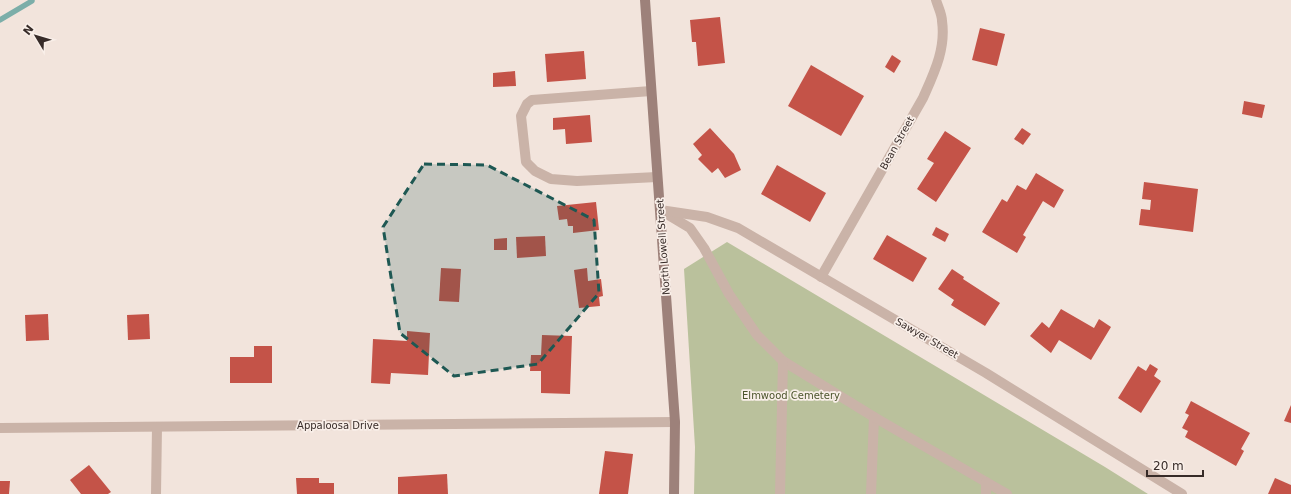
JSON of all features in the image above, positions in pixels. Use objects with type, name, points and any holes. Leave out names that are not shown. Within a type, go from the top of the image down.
[{"type":"main road","name":"North Lowell Street","points":[[645,0],[675,422],[674,494]]},
{"type":"street","name":"Bean Street","points":[[821,277],[919,104],[936,70],[942,45],[942,20],[936,0]]},
{"type":"street","points":[[651,91],[532,100],[527,104],[521,116],[526,162],[535,171],[551,179],[577,181],[657,176]]},
{"type":"street","points":[[660,210],[690,228],[704,248],[729,294],[757,335],[783,361],[874,417],[1007,494]]},
{"type":"street","name":"Sawyer Street","points":[[660,210],[707,217],[738,228],[1007,386],[1182,494]]},
{"type":"street","points":[[780,494],[783,361]]},
{"type":"street","points":[[871,494],[874,417]]},
{"type":"street","name":"Appaloosa Drive","points":[[0,428],[675,422]]},
{"type":"street","points":[[156,427],[156,494]]},
{"type":"street","points":[[986,482],[986,494]]},
{"type":"highlighted area","points":[[424,164],[487,165],[594,220],[599,293],[538,364],[454,376],[400,333],[383,227]]},
{"type":"green space","name":"Elmwood Cemetery","points":[[727,242],[1148,494],[694,494],[695,447],[684,269]]},
{"type":"building","points":[[720,17],[725,63],[698,66],[696,42],[692,42],[690,20]]},
{"type":"building","points":[[980,28],[1005,34],[997,66],[972,60]]},
{"type":"building","points":[[584,51],[586,79],[547,82],[545,54]]},
{"type":"building","points":[[892,55],[901,61],[894,73],[885,67]]},
{"type":"building","points":[[811,65],[864,96],[841,136],[788,106]]},
{"type":"building","points":[[515,71],[516,86],[493,87],[493,73]]},
{"type":"building","points":[[1244,101],[1265,105],[1262,118],[1242,114]]},
{"type":"building","points":[[590,115],[592,142],[566,144],[565,129],[553,130],[553,118]]},
{"type":"building","points":[[710,128],[734,154],[741,170],[725,178],[718,168],[712,173],[698,159],[702,155],[693,144]]},
{"type":"building","points":[[1022,128],[1031,134],[1023,145],[1014,139]]},
{"type":"building","points":[[945,131],[971,148],[936,202],[917,189],[934,163],[927,159]]},
{"type":"building","points":[[777,165],[826,193],[810,222],[761,194]]},
{"type":"building","points":[[1036,173],[1064,190],[1054,208],[1043,201],[1023,235],[1026,237],[1017,253],[982,232],[1002,199],[1007,202],[1017,185],[1026,190]]},
{"type":"building","points":[[1144,182],[1198,189],[1193,232],[1139,225],[1141,209],[1150,210],[1151,200],[1142,199]]},
{"type":"building","points":[[596,202],[599,230],[573,233],[573,226],[568,226],[567,219],[559,220],[557,206]]},
{"type":"building","points":[[936,227],[949,234],[945,242],[932,235]]},
{"type":"building","points":[[887,235],[927,258],[913,282],[873,259]]},
{"type":"building","points":[[545,236],[546,256],[517,258],[516,237]]},
{"type":"building","points":[[507,238],[507,250],[494,250],[494,239]]},
{"type":"building","points":[[441,268],[461,269],[459,302],[439,301]]},
{"type":"building","points":[[587,268],[588,281],[601,279],[603,296],[599,297],[600,306],[579,308],[574,270]]},
{"type":"building","points":[[952,269],[964,277],[963,279],[1000,303],[985,326],[951,305],[954,300],[938,289]]},
{"type":"building","points":[[1061,309],[1094,328],[1099,319],[1111,327],[1091,360],[1059,340],[1051,353],[1030,336],[1042,322],[1049,328]]},
{"type":"building","points":[[48,314],[49,340],[26,341],[25,315]]},
{"type":"building","points":[[149,314],[150,339],[128,340],[127,315]]},
{"type":"building","points":[[407,331],[430,333],[428,375],[391,373],[390,384],[371,383],[373,339],[407,341]]},
{"type":"building","points":[[542,335],[572,336],[570,394],[541,393],[541,371],[530,371],[531,355],[541,355]]},
{"type":"building","points":[[254,346],[272,346],[272,383],[230,383],[230,357],[254,357]]},
{"type":"building","points":[[1150,364],[1158,369],[1154,376],[1161,381],[1141,413],[1118,398],[1138,366],[1146,371]]},
{"type":"building","points":[[1191,401],[1250,433],[1241,449],[1244,451],[1236,466],[1185,437],[1188,431],[1182,428],[1189,415],[1185,413]]},
{"type":"building","points":[[1291,405],[1291,423],[1284,421]]},
{"type":"building","points":[[605,451],[633,454],[628,494],[599,494]]},
{"type":"building","points":[[89,465],[111,492],[108,494],[81,494],[70,480]]},
{"type":"building","points":[[447,474],[448,494],[398,494],[398,477]]},
{"type":"building","points":[[296,478],[319,478],[319,483],[334,483],[334,494],[297,494]]},
{"type":"building","points":[[1275,478],[1291,485],[1291,494],[1268,494]]},
{"type":"building","points":[[0,481],[10,481],[9,494],[0,494]]},
{"type":"waterway","points":[[0,20],[32,0]]}]
